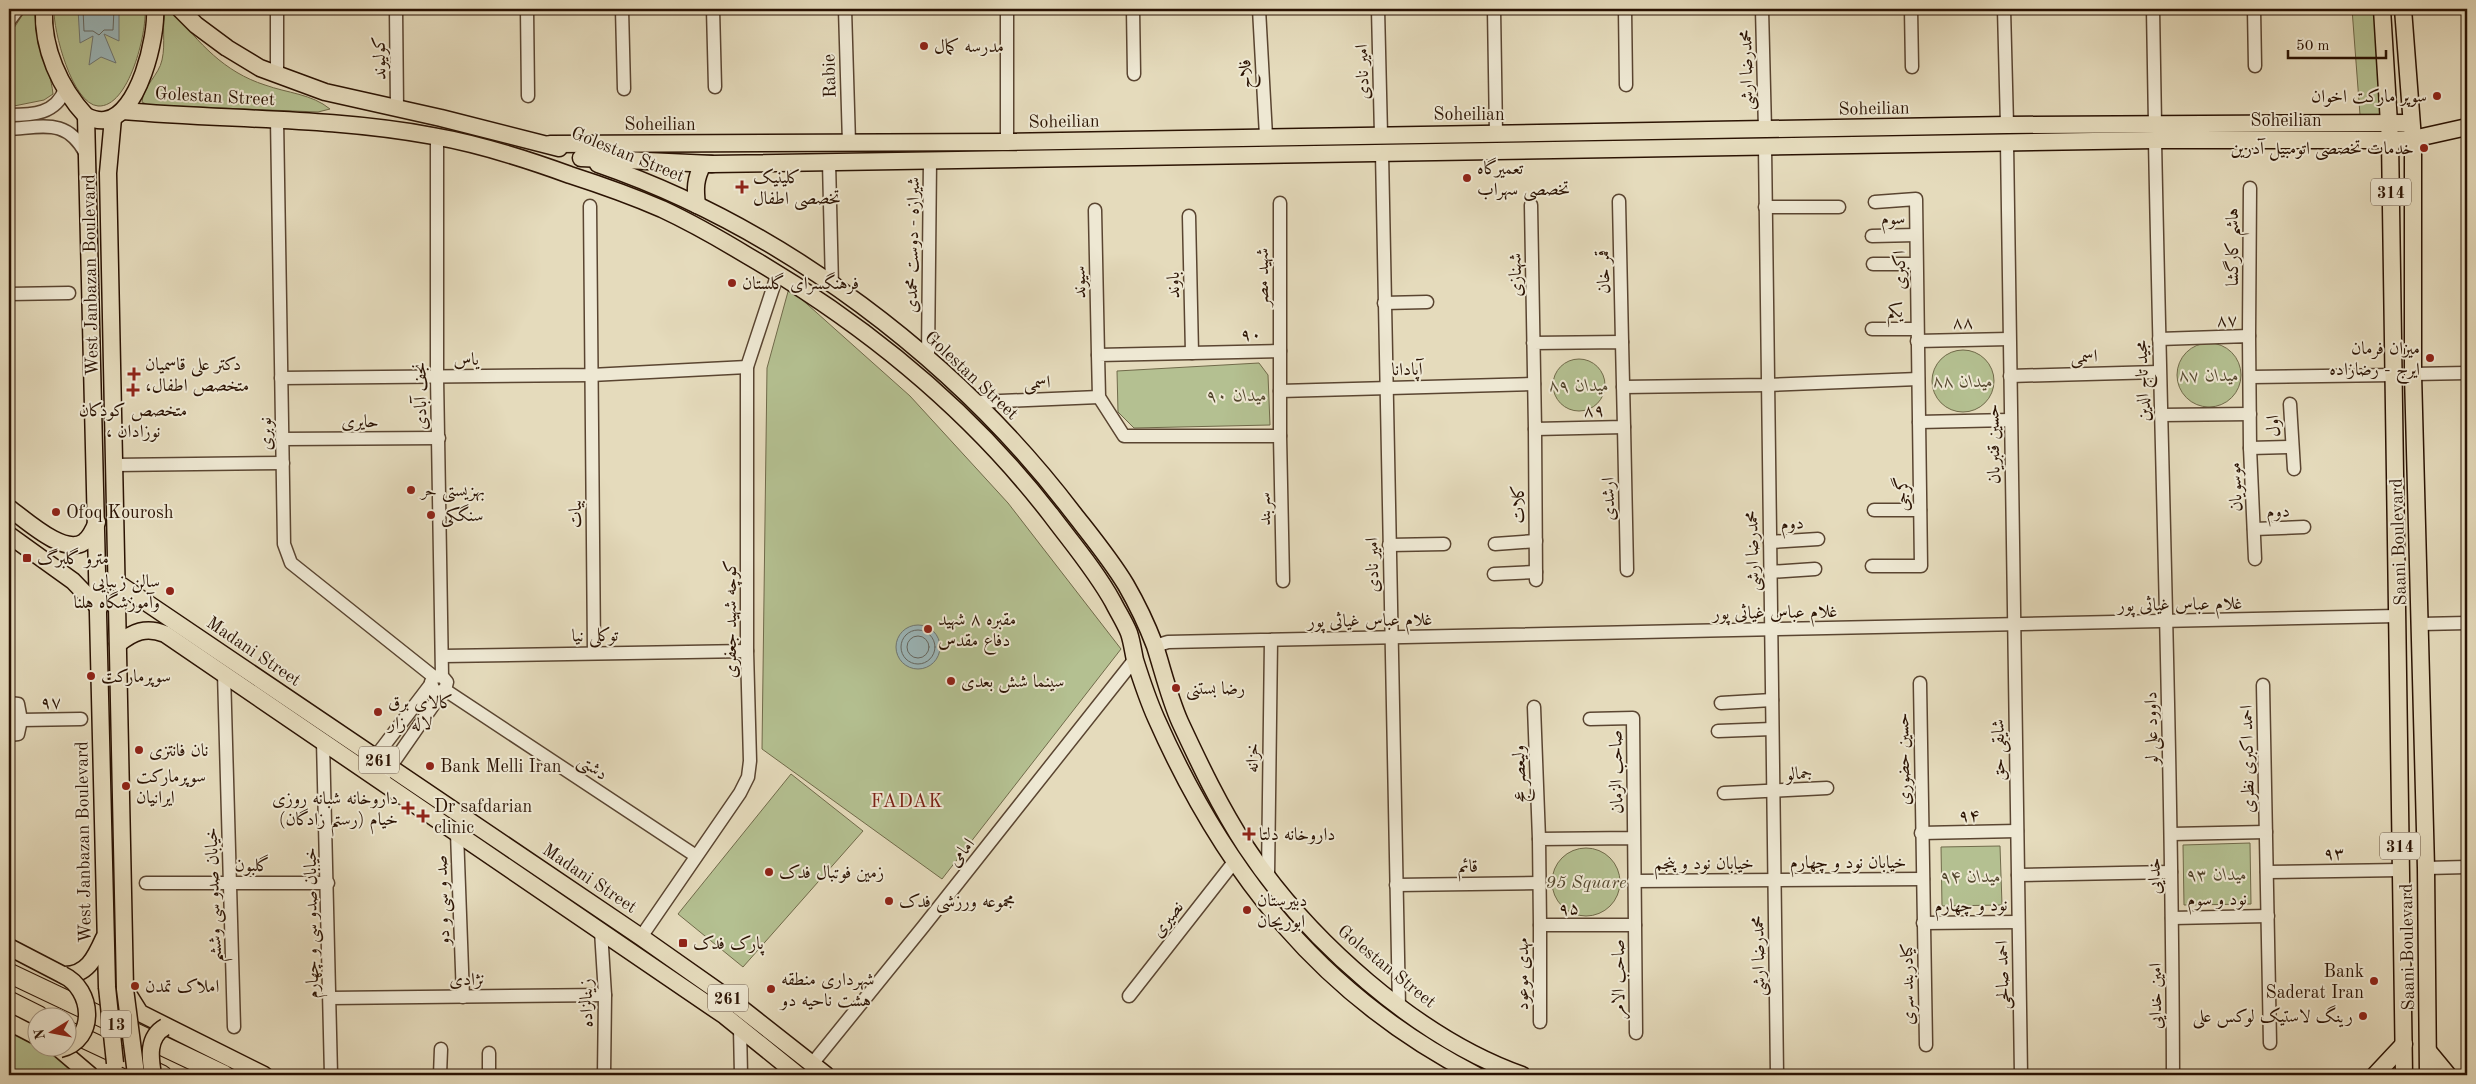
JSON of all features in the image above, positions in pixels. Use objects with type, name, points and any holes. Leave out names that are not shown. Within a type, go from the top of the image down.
[{"type":"highway","name":"13","points":[[9,973],[224,1075]]},
{"type":"highway","points":[[9,1001],[28,1010]]},
{"type":"highway","name":"13","points":[[78,1036],[162,1075]]},
{"type":"main road","points":[[44,9],[46,37],[52,58],[71,99],[86,116]]},
{"type":"main road","points":[[118,114],[141,79],[153,39],[155,9]]},
{"type":"main road","name":"Golestan Street","points":[[180,9],[196,25],[226,48],[260,68],[325,92],[550,144],[580,158],[637,178],[697,205],[803,266],[882,321],[977,402],[1053,486],[1101,549],[1126,585],[1155,646],[1170,701],[1208,783],[1247,848],[1293,908],[1343,960],[1399,1006],[1453,1042],[1522,1075]]},
{"type":"main road","name":"Saani Boulevard","points":[[2382,9],[2390,132],[2392,375],[2404,1075]]},
{"type":"main road","name":"Saani Boulevard","points":[[2402,9],[2412,131],[2413,374],[2421,624],[2428,1075]]},
{"type":"main road","name":"Golestan Street","points":[[86,116],[104,121],[118,114],[348,123],[436,136],[529,160],[664,210],[712,234],[778,273],[870,336],[964,416],[1038,498],[1110,595],[1129,632],[1135,659],[1154,714],[1191,792],[1234,862],[1278,921],[1330,974],[1388,1022],[1443,1058],[1476,1075]]},
{"type":"main road","name":"West Janbazan Boulevard","points":[[118,114],[108,174],[118,644]]},
{"type":"main road","name":"West Janbazan Boulevard","points":[[86,116],[99,608],[105,934],[107,987],[116,1069]]},
{"type":"main road","points":[[2155,124],[2155,140]]},
{"type":"main road","name":"Soheilian","points":[[550,144],[1008,142],[1266,136],[2155,124],[2390,132]]},
{"type":"main road","points":[[2007,126],[2007,143]]},
{"type":"main road","points":[[2390,132],[2467,127]]},
{"type":"main road","points":[[1765,130],[1765,147]]},
{"type":"main road","name":"Soheilian","points":[[580,158],[712,164],[2007,143],[2390,132]]},
{"type":"main road","points":[[1496,134],[1497,151]]},
{"type":"main road","points":[[1381,135],[1382,153]]},
{"type":"main road","points":[[1266,136],[1267,155]]},
{"type":"main road","points":[[930,160],[931,142]]},
{"type":"main road","points":[[1008,142],[1008,159]]},
{"type":"main road","points":[[828,143],[829,162]]},
{"type":"main road","points":[[849,143],[850,161]]},
{"type":"main road","points":[[567,174],[580,158]]},
{"type":"main road","points":[[697,205],[695,183],[698,173],[703,164],[712,164]]},
{"type":"main road","points":[[9,508],[64,545],[77,546],[88,538],[97,522]]},
{"type":"main road","points":[[9,535],[73,581],[99,608]]},
{"type":"main road","points":[[36,554],[43,556],[51,550],[52,543],[48,536]]},
{"type":"main road","name":"Madani Street","points":[[116,582],[370,764],[641,937],[732,1001],[807,1069]]},
{"type":"main road","points":[[2397,616],[2421,624]]},
{"type":"main road","name":"Madani Street","points":[[118,644],[138,631],[157,630],[323,741],[370,764]]},
{"type":"main road","points":[[118,644],[125,990],[136,1075]]},
{"type":"main road","points":[[1135,659],[1155,646]]},
{"type":"main road","name":"Madani Street","points":[[385,774],[457,832],[740,1028],[798,1075]]},
{"type":"main road","points":[[63,976],[74,975],[88,968],[105,934]]},
{"type":"main road","points":[[9,947],[76,983],[80,990],[87,1015],[83,1033],[78,1039]]},
{"type":"main road","points":[[125,990],[140,1013],[164,1027],[264,1075]]},
{"type":"main road","points":[[9,1022],[28,1032]]},
{"type":"main road","points":[[153,1075],[150,1058],[153,1037],[164,1027]]},
{"type":"main road","points":[[2375,1075],[2404,1044]]},
{"type":"main road","points":[[2429,1052],[2448,1075]]},
{"type":"main road","points":[[67,1056],[90,1075]]},
{"type":"main road","name":"261","points":[[807,1069],[826,1075]]},
{"type":"street","points":[[9,21],[18,9]]},
{"type":"street","points":[[277,9],[278,74]]},
{"type":"street","name":"کولیوند","points":[[396,9],[397,108]]},
{"type":"street","points":[[526,9],[528,96]]},
{"type":"street","points":[[622,9],[624,89]]},
{"type":"street","points":[[713,9],[715,87]]},
{"type":"street","name":"Rabie","points":[[845,9],[849,143]]},
{"type":"street","points":[[1007,9],[1008,142]]},
{"type":"street","points":[[1133,9],[1134,74]]},
{"type":"street","name":"فلاح","points":[[1259,9],[1266,136]]},
{"type":"street","name":"امیر نادی","points":[[1378,9],[1381,135]]},
{"type":"street","points":[[1494,9],[1496,134]]},
{"type":"street","points":[[1625,9],[1626,85]]},
{"type":"street","name":"محمدرضا ارشی","points":[[1762,9],[1765,130]]},
{"type":"street","points":[[1912,9],[1912,67]]},
{"type":"street","points":[[2004,9],[2007,126]]},
{"type":"street","points":[[2153,9],[2155,124]]},
{"type":"street","points":[[2254,9],[2255,66]]},
{"type":"street","points":[[9,115],[52,108],[61,100],[65,88]]},
{"type":"street","name":"نوبری","points":[[277,119],[284,544],[291,562],[436,679]]},
{"type":"street","points":[[9,129],[47,126],[62,128],[78,139],[87,157]]},
{"type":"street","name":"نجف آبادی","points":[[436,136],[437,377],[443,656],[436,679],[447,682],[444,691]]},
{"type":"street","name":"مجید تاج الدین","points":[[2155,140],[2159,372],[2167,621]]},
{"type":"street","name":"حسین قنبریان","points":[[2007,143],[2014,624]]},
{"type":"street","name":"محمدرضا ارشی","points":[[1765,147],[1764,207],[1777,1075]]},
{"type":"street","name":"امیر نادی","points":[[1382,153],[1399,1006]]},
{"type":"street","name":"شیرازه - دوست محمدی","points":[[928,359],[930,160]]},
{"type":"street","points":[[829,162],[832,286]]},
{"type":"street","name":"هاشم کارگشا","points":[[2249,336],[2250,188]]},
{"type":"street","name":"اکبری","points":[[1875,202],[1916,200],[1918,380]]},
{"type":"street","name":"قمر خان","points":[[1620,201],[1622,342]]},
{"type":"street","name":"شهید مصر","points":[[1280,203],[1280,351]]},
{"type":"street","name":"شهنازی","points":[[1531,205],[1533,343]]},
{"type":"street","name":"بیات","points":[[590,206],[594,652]]},
{"type":"street","points":[[1764,207],[1839,206]]},
{"type":"street","name":"سیوند","points":[[1095,210],[1098,355]]},
{"type":"street","name":"باوند","points":[[1189,216],[1192,353]]},
{"type":"street","name":"سوم","points":[[1872,236],[1916,235]]},
{"type":"street","points":[[1873,264],[1916,264]]},
{"type":"street","name":"کوچه شهید جعفری","points":[[641,937],[740,793],[748,777],[750,761],[747,651],[747,367],[778,273]]},
{"type":"street","points":[[9,294],[68,293]]},
{"type":"street","points":[[1384,303],[1427,302]]},
{"type":"street","name":"یکم","points":[[1872,329],[1917,335]]},
{"type":"street","name":"۸۸","points":[[1917,335],[2009,339]]},
{"type":"street","name":"۸۷","points":[[2159,339],[2249,336],[2250,414]]},
{"type":"street","points":[[1535,429],[1533,343],[1622,342]]},
{"type":"street","name":"۸۹","points":[[1535,429],[1624,427],[1622,342]]},
{"type":"street","name":"۹۰","points":[[1098,355],[1280,351],[1280,436]]},
{"type":"street","points":[[1098,355],[1099,397],[1124,436],[1280,436]]},
{"type":"street","points":[[591,375],[747,367]]},
{"type":"street","name":"اسمی","points":[[2010,376],[2159,372]]},
{"type":"street","points":[[2413,374],[2467,373]]},
{"type":"street","name":"یاس","points":[[281,378],[591,375]]},
{"type":"street","points":[[2251,377],[2392,375]]},
{"type":"street","points":[[1623,387],[1918,380]]},
{"type":"street","name":"گرجی","points":[[1872,566],[1921,566],[1918,380]]},
{"type":"street","name":"آپادانا","points":[[1280,391],[1534,384]]},
{"type":"street","name":"اسمی","points":[[977,402],[1099,397]]},
{"type":"street","name":"اول","points":[[2290,404],[2294,469]]},
{"type":"street","points":[[2161,415],[2250,414]]},
{"type":"street","name":"موسویان","points":[[2250,414],[2255,559]]},
{"type":"street","points":[[1919,422],[2010,420]]},
{"type":"street","name":"ارشدی","points":[[1624,427],[1626,570]]},
{"type":"street","name":"کلات","points":[[1494,574],[1536,576],[1535,429]]},
{"type":"street","name":"سربند","points":[[1280,436],[1283,581]]},
{"type":"street","name":"حایری","points":[[282,439],[439,438]]},
{"type":"street","name":"اول","points":[[2250,448],[2292,447]]},
{"type":"street","points":[[114,465],[283,464]]},
{"type":"street","points":[[1874,510],[1920,510]]},
{"type":"street","name":"دوم","points":[[2254,529],[2304,527]]},
{"type":"street","name":"دوم","points":[[1770,542],[1818,539]]},
{"type":"street","points":[[1494,544],[1536,541]]},
{"type":"street","points":[[1389,544],[1444,544]]},
{"type":"street","points":[[1770,572],[1815,569]]},
{"type":"street","name":"غلام عباس غیاثی ‌پور","points":[[1155,646],[1168,642],[2397,616]]},
{"type":"street","name":"داوود علی لو","points":[[2167,621],[2170,834]]},
{"type":"street","points":[[2421,624],[2467,623]]},
{"type":"street","name":"شایقی حق","points":[[2014,624],[2018,875]]},
{"type":"street","name":"خزانه","points":[[1268,876],[1271,640]]},
{"type":"street","name":"توکلی نیا","points":[[443,656],[594,652],[747,651]]},
{"type":"street","name":"امامی","points":[[807,1069],[923,927],[1135,659]]},
{"type":"street","name":"خیابان صدو سی وششم","points":[[224,673],[234,1027]]},
{"type":"street","points":[[370,764],[436,679]]},
{"type":"street","name":"حسین حضوری","points":[[1920,683],[1923,879]]},
{"type":"street","name":"احمد اکبری نظری","points":[[2263,685],[2266,832]]},
{"type":"street","points":[[385,774],[444,691]]},
{"type":"street","name":"دشتی","points":[[444,691],[696,856]]},
{"type":"street","points":[[1720,704],[1772,700]]},
{"type":"street","name":"۹۷","points":[[9,703],[18,704],[22,720],[18,734],[9,735]]},
{"type":"street","name":"ولیعصر عج","points":[[1534,707],[1539,839]]},
{"type":"street","name":"صاحب الزمان","points":[[1590,719],[1633,718],[1634,838]]},
{"type":"street","name":"۹۷","points":[[22,720],[81,719]]},
{"type":"street","points":[[1718,731],[1772,729]]},
{"type":"street","name":"خیابان صدو سی و چهارم","points":[[323,741],[328,883],[331,1075]]},
{"type":"street","name":"جمالو","points":[[1724,793],[1827,788]]},
{"type":"street","name":"۹۴","points":[[1921,833],[2017,831]]},
{"type":"street","name":"صد و سی و دو","points":[[457,832],[463,996]]},
{"type":"street","points":[[2170,834],[2266,832]]},
{"type":"street","name":"نود و سوم","points":[[2172,918],[2268,916],[2266,832]]},
{"type":"street","name":"خدایی","points":[[2170,834],[2172,918]]},
{"type":"street","points":[[1539,839],[1634,838],[1635,925]]},
{"type":"street","name":"۹۵","points":[[1539,839],[1540,925],[1635,925]]},
{"type":"street","name":"نصیری","points":[[1129,996],[1234,862]]},
{"type":"street","points":[[2426,868],[2467,867]]},
{"type":"street","name":"۹۳","points":[[2267,872],[2401,870]]},
{"type":"street","name":"نود و سوم","points":[[2018,875],[2171,872]]},
{"type":"street","name":"احمد صالحی","points":[[2018,875],[2021,1075]]},
{"type":"street","name":"خیابان نود و چهارم","points":[[1774,880],[1923,879]]},
{"type":"street","name":"کیادربند سری","points":[[1923,879],[1926,1045]]},
{"type":"street","name":"خیابان نود و پنجم","points":[[1634,880],[1774,880]]},
{"type":"street","name":"گلبون","points":[[146,883],[328,883]]},
{"type":"street","name":"قائم","points":[[1396,885],[1539,883]]},
{"type":"street","points":[[2268,916],[2270,1043]]},
{"type":"street","name":"امین خدایی","points":[[2172,918],[2173,1075]]},
{"type":"street","name":"نود و چهارم","points":[[1924,923],[2018,922]]},
{"type":"street","name":"مهدی موعود","points":[[1540,925],[1540,1022]]},
{"type":"street","name":"صاحب الامر","points":[[1635,925],[1636,1033]]},
{"type":"street","name":"زینالزاده","points":[[601,931],[605,996],[604,1075]]},
{"type":"street","name":"نژادی","points":[[330,998],[605,996]]},
{"type":"street","points":[[740,1028],[742,1075]]},
{"type":"street","points":[[440,1075],[441,1049]]},
{"type":"street","points":[[489,1054],[489,1075]]},
{"type":"green space","points":[[26,9],[37,10],[37,32],[53,94],[44,100],[9,107],[9,36]]},
{"type":"green space","points":[[54,9],[145,9],[143,34],[134,67],[119,95],[109,103],[98,106],[89,102],[80,93],[72,80],[57,33]]},
{"type":"green space","points":[[166,9],[173,11],[213,55],[237,72],[273,88],[315,100],[330,109],[318,112],[148,105],[142,102],[145,91],[158,71],[162,60]]},
{"type":"green space","points":[[2352,9],[2382,9],[2390,140],[2361,128]]},
{"type":"green space","points":[[789,288],[910,396],[1008,503],[1121,649],[942,879],[762,749],[767,368]]},
{"type":"green space","name":"میدان ۸۷","points":[[2209,343],[2227,349],[2235,357],[2241,375],[2235,393],[2227,401],[2209,407],[2191,401],[2183,393],[2177,375],[2183,357],[2191,349]]},
{"type":"green space","name":"میدان ۸۸","points":[[1957,350],[1969,350],[1985,359],[1992,369],[1994,381],[1992,393],[1985,403],[1969,412],[1957,412],[1946,407],[1937,398],[1932,387],[1932,375],[1937,364],[1946,355]]},
{"type":"green space","name":"میدان ۸۹","points":[[1574,359],[1584,359],[1598,366],[1605,380],[1605,390],[1598,404],[1584,411],[1574,411],[1564,407],[1557,400],[1553,390],[1553,380],[1557,370],[1564,363]]},
{"type":"green space","name":"میدان ۹۰","points":[[1259,363],[1268,375],[1270,425],[1134,428],[1118,412],[1117,371]]},
{"type":"green space","name":"زمین فوتبال فدک","points":[[791,774],[863,831],[743,967],[678,914]]},
{"type":"green space","name":"میدان ۹۳","points":[[2250,843],[2251,904],[2184,905],[2183,845]]},
{"type":"green space","name":"میدان ۹۴","points":[[2000,846],[2002,905],[1942,906],[1941,847]]},
{"type":"green space","name":"95 Square","points":[[1586,848],[1599,851],[1610,858],[1617,869],[1620,882],[1617,895],[1610,906],[1599,913],[1586,916],[1573,913],[1562,906],[1555,895],[1552,882],[1555,869],[1562,858],[1573,851]]},
{"type":"green space","points":[[9,1028],[28,1038],[28,1056],[58,1056],[78,1075],[9,1075]]},
{"type":"water","points":[[78,9],[119,9],[119,41],[104,34],[116,63],[101,57],[89,65],[93,36],[80,43]]},
{"type":"water","points":[[922,625],[934,631],[939,638],[939,656],[934,663],[927,668],[914,669],[902,663],[897,656],[896,643],[902,631],[909,626]]},
{"type":"place","name":"مدرسه کمال","points":[[924,46]]},
{"type":"place","name":"سوپر مارکت اخوان","points":[[2437,96]]},
{"type":"place","name":"خدمات تخصصی اتومبیل آدرین","points":[[2424,148]]},
{"type":"place","name":"تعمیرگاه تخصصی سهراب","points":[[1467,178]]},
{"type":"place","name":"کلینیک تخصصی اطفال","points":[[742,187]]},
{"type":"place","name":"فرهنگسرای گلستان","points":[[732,283]]},
{"type":"place","name":"میزان فرمان ایرج - رضازاده","points":[[2430,358]]},
{"type":"place","name":"دکتر علی قاسمیان ،متخصص اطفال","points":[[134,374]]},
{"type":"place","name":"متخصص کودکان ، نوزادان","points":[[133,390]]},
{"type":"place","name":"بهزیستی حر","points":[[411,490]]},
{"type":"place","name":"Ofoq Kourosh","points":[[56,512]]},
{"type":"place","name":"سنگکی","points":[[431,515]]},
{"type":"place","name":"مترو گلبرگ","points":[[27,558]]},
{"type":"place","name":"سالن زیبایی وآموزشگاه هلنا","points":[[170,591]]},
{"type":"place","name":"مقبره ۸ شهید دفاع مقدس","points":[[928,629]]},
{"type":"place","name":"سوپرمارکت","points":[[91,676]]},
{"type":"place","name":"سینما شش بعدی","points":[[951,681]]},
{"type":"place","name":"رضا بستنی","points":[[1176,688]]},
{"type":"place","name":"کالای برق لاله زار","points":[[378,712]]},
{"type":"place","name":"نان فانتزی","points":[[139,750]]},
{"type":"place","name":"Bank Melli Iran","points":[[430,766]]},
{"type":"place","name":"سوپرمارکت ایرانیان","points":[[126,786]]},
{"type":"place","name":"داروخانه شبانه روزی خیام (رستم زادگان)","points":[[408,808]]},
{"type":"place","name":"Dr safdarian clinic","points":[[423,816]]},
{"type":"place","name":"داروخانه دلتا","points":[[1249,834]]},
{"type":"place","name":"زمین فوتبال فدک","points":[[769,872]]},
{"type":"place","name":"مجموعه ورزشی فدک","points":[[889,901]]},
{"type":"place","name":"دبیرستان ابوریحان","points":[[1247,910]]},
{"type":"place","name":"پارک فدک","points":[[683,943]]},
{"type":"place","name":"Bank Saderat Iran","points":[[2374,981]]},
{"type":"place","name":"املاک تمدن","points":[[135,986]]},
{"type":"place","name":"شهرداری منطقه هشت ناحیه دو","points":[[771,989]]},
{"type":"place","name":"رینگ لاستیک لوکس علی","points":[[2363,1016]]},
{"type":"district","name":"FADAK","points":[[907,800]]}]
